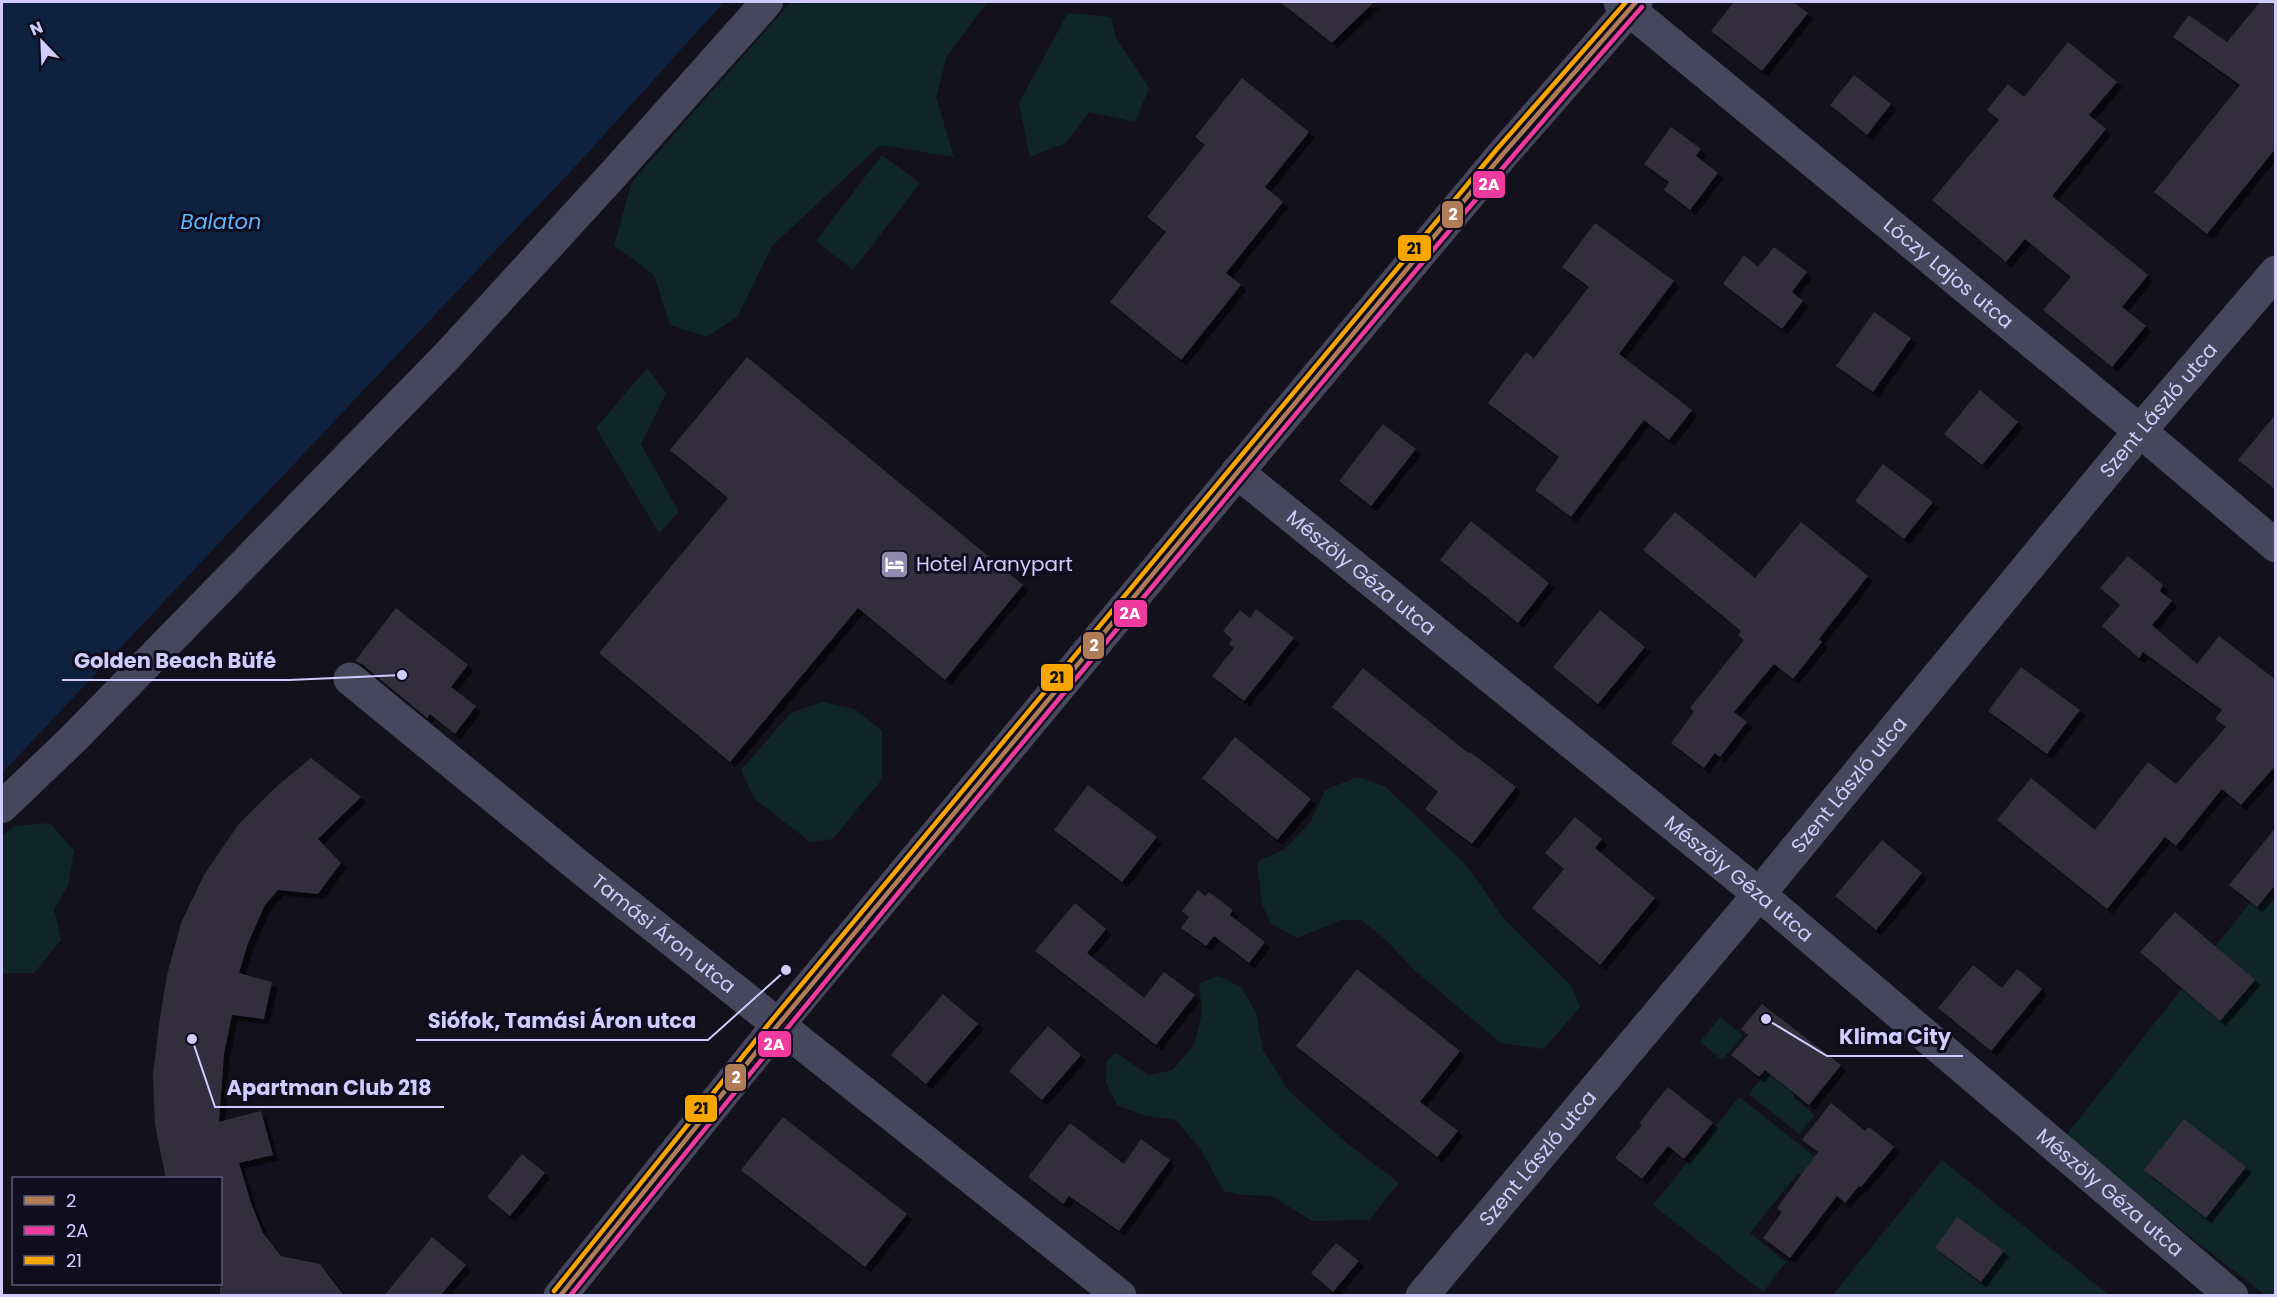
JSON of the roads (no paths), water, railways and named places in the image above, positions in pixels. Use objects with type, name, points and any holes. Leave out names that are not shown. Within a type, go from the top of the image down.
[{"type":"street","points":[[2,807],[74,738],[447,356],[767,2]]},
{"type":"street","points":[[560,1296],[778,1025],[1629,4]]},
{"type":"street","name":"Lóczy Lajos utca","points":[[1629,4],[2276,546]]},
{"type":"street","name":"Szent László utca","points":[[1422,1296],[1759,894],[2140,432],[2276,273]]},
{"type":"street","name":"Mészöly Géza utca","points":[[1237,472],[1759,894],[2232,1296]]},
{"type":"street","name":"Tamási Áron utca","points":[[350,679],[581,868],[1120,1296]]},
{"type":"water","name":"Balaton","points":[[2,2],[724,2],[586,155],[2,773]]},
{"type":"place","name":"Hotel Aranypart","points":[[895,564]]},
{"type":"place","name":"Golden Beach Büfé","points":[[402,675]]},
{"type":"place","name":"Siófok, Tamási Áron utca","points":[[786,970]]},
{"type":"place","name":"Klima City","points":[[1766,1019]]},
{"type":"place","name":"Apartman Club 218","points":[[192,1039]]}]
